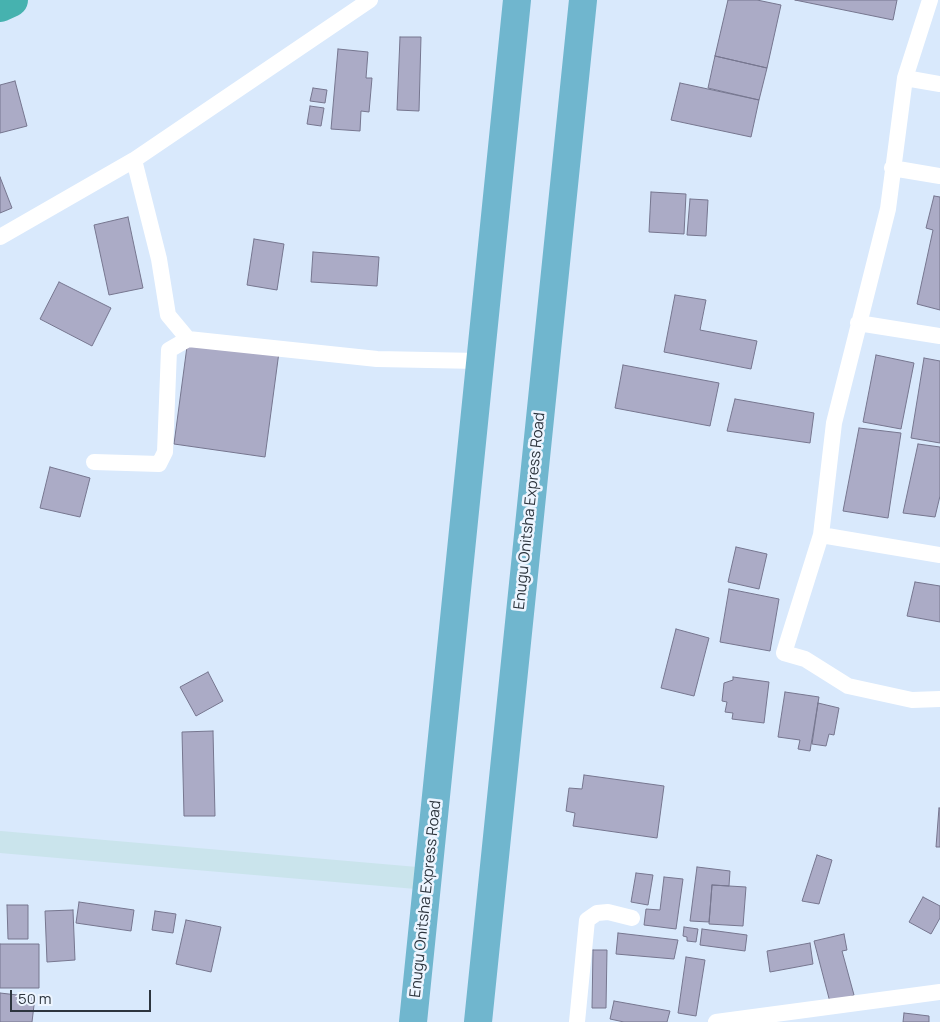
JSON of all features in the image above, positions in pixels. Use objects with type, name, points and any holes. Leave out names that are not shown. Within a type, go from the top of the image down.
[{"type":"highway","name":"Enugu Onitsha Express Road","points":[[413,1022],[517,0]]},
{"type":"highway","name":"Enugu Onitsha Express Road","points":[[478,1022],[583,0]]},
{"type":"main road","points":[[0,842],[428,879]]},
{"type":"street","points":[[0,237],[134,160],[370,0]]},
{"type":"street","points":[[930,0],[906,78],[892,168],[888,209],[834,423],[821,535],[784,653],[805,659],[848,686],[912,700],[940,699]]},
{"type":"street","points":[[906,78],[940,84]]},
{"type":"street","points":[[134,160],[159,258],[168,315],[188,339]]},
{"type":"street","points":[[892,168],[940,176]]},
{"type":"street","points":[[858,323],[940,336]]},
{"type":"street","points":[[94,462],[159,464],[165,452],[169,350],[188,339],[377,359],[480,361]]},
{"type":"street","points":[[821,535],[940,555]]},
{"type":"street","points":[[577,1022],[587,920],[597,913],[608,912],[632,918]]},
{"type":"street","points":[[716,1022],[940,992]]},
{"type":"building","points":[[728,0],[757,0],[781,5],[767,68],[715,56]]},
{"type":"building","points":[[795,0],[897,0],[893,20]]},
{"type":"building","points":[[400,37],[421,37],[419,111],[397,110]]},
{"type":"building","points":[[338,49],[368,52],[366,78],[372,78],[369,112],[361,111],[360,131],[331,129]]},
{"type":"building","points":[[715,56],[767,68],[759,100],[708,88]]},
{"type":"building","points":[[15,81],[27,126],[0,133],[0,85]]},
{"type":"building","points":[[680,83],[759,100],[751,137],[671,120]]},
{"type":"building","points":[[313,88],[327,90],[325,103],[310,101]]},
{"type":"building","points":[[310,106],[324,108],[321,126],[307,124]]},
{"type":"building","points":[[0,177],[12,208],[0,213]]},
{"type":"building","points":[[651,192],[686,194],[684,234],[649,232]]},
{"type":"building","points":[[934,196],[940,197],[940,310],[917,304],[933,230],[926,228]]},
{"type":"building","points":[[690,199],[708,200],[706,236],[687,235]]},
{"type":"building","points":[[128,217],[143,288],[109,295],[94,225]]},
{"type":"building","points":[[254,239],[284,244],[277,290],[247,285]]},
{"type":"building","points":[[313,252],[379,257],[377,286],[311,282]]},
{"type":"building","points":[[59,282],[111,308],[92,346],[40,319]]},
{"type":"building","points":[[675,295],[706,300],[700,330],[757,341],[751,369],[664,352]]},
{"type":"building","points":[[188,339],[279,352],[265,457],[174,444]]},
{"type":"building","points":[[876,355],[914,363],[901,429],[863,422]]},
{"type":"building","points":[[924,358],[940,361],[940,443],[911,438]]},
{"type":"building","points":[[623,365],[719,383],[710,426],[615,408]]},
{"type":"building","points":[[735,399],[814,413],[810,443],[727,431]]},
{"type":"building","points":[[859,428],[901,433],[888,518],[843,511]]},
{"type":"building","points":[[918,444],[940,447],[940,496],[935,517],[903,513]]},
{"type":"building","points":[[50,467],[90,478],[80,517],[40,508]]},
{"type":"building","points":[[736,547],[767,554],[759,589],[728,582]]},
{"type":"building","points":[[915,582],[940,586],[940,622],[907,616]]},
{"type":"building","points":[[729,589],[779,599],[770,651],[720,642]]},
{"type":"building","points":[[676,629],[709,638],[694,696],[661,688]]},
{"type":"building","points":[[208,672],[223,701],[196,716],[180,687]]},
{"type":"building","points":[[733,677],[769,682],[764,723],[732,719],[733,713],[725,712],[727,702],[722,701],[724,683],[733,680]]},
{"type":"building","points":[[785,692],[819,697],[810,751],[798,749],[800,740],[778,737]]},
{"type":"building","points":[[818,703],[839,708],[834,735],[829,734],[826,746],[812,744]]},
{"type":"building","points":[[213,731],[215,816],[184,816],[182,732]]},
{"type":"building","points":[[584,775],[664,786],[657,838],[573,826],[575,813],[566,811],[569,788],[582,789]]},
{"type":"building","points":[[939,808],[940,847],[936,847]]},
{"type":"building","points":[[817,855],[832,860],[819,904],[802,901]]},
{"type":"building","points":[[697,867],[730,871],[729,886],[712,885],[709,922],[690,921]]},
{"type":"building","points":[[636,873],[653,875],[648,905],[631,902]]},
{"type":"building","points":[[664,877],[683,879],[676,929],[644,925],[646,909],[660,910]]},
{"type":"building","points":[[712,885],[746,887],[743,926],[709,924]]},
{"type":"building","points":[[923,897],[940,906],[940,918],[931,934],[909,922]]},
{"type":"building","points":[[79,902],[134,910],[131,931],[76,923]]},
{"type":"building","points":[[7,905],[28,905],[28,939],[8,939]]},
{"type":"building","points":[[73,910],[75,960],[47,962],[45,911]]},
{"type":"building","points":[[155,911],[176,914],[173,933],[152,930]]},
{"type":"building","points":[[186,920],[221,927],[211,972],[176,964]]},
{"type":"building","points":[[684,927],[698,929],[696,942],[687,941],[687,937],[683,936]]},
{"type":"building","points":[[702,929],[747,935],[745,951],[700,945]]},
{"type":"building","points":[[618,933],[678,940],[674,959],[616,954]]},
{"type":"building","points":[[844,934],[847,950],[842,951],[854,995],[831,1006],[814,941]]},
{"type":"building","points":[[810,943],[813,964],[770,972],[767,951]]},
{"type":"building","points":[[0,944],[39,944],[39,988],[0,988]]},
{"type":"building","points":[[593,950],[607,950],[606,1008],[592,1008]]},
{"type":"building","points":[[686,957],[705,960],[696,1016],[678,1013]]},
{"type":"building","points":[[0,993],[35,997],[32,1022],[0,1022]]},
{"type":"building","points":[[614,1001],[670,1011],[667,1022],[624,1022],[610,1019]]},
{"type":"building","points":[[904,1013],[929,1016],[929,1022],[903,1022]]},
{"type":"waterway","points":[[0,5],[11,0]]}]
